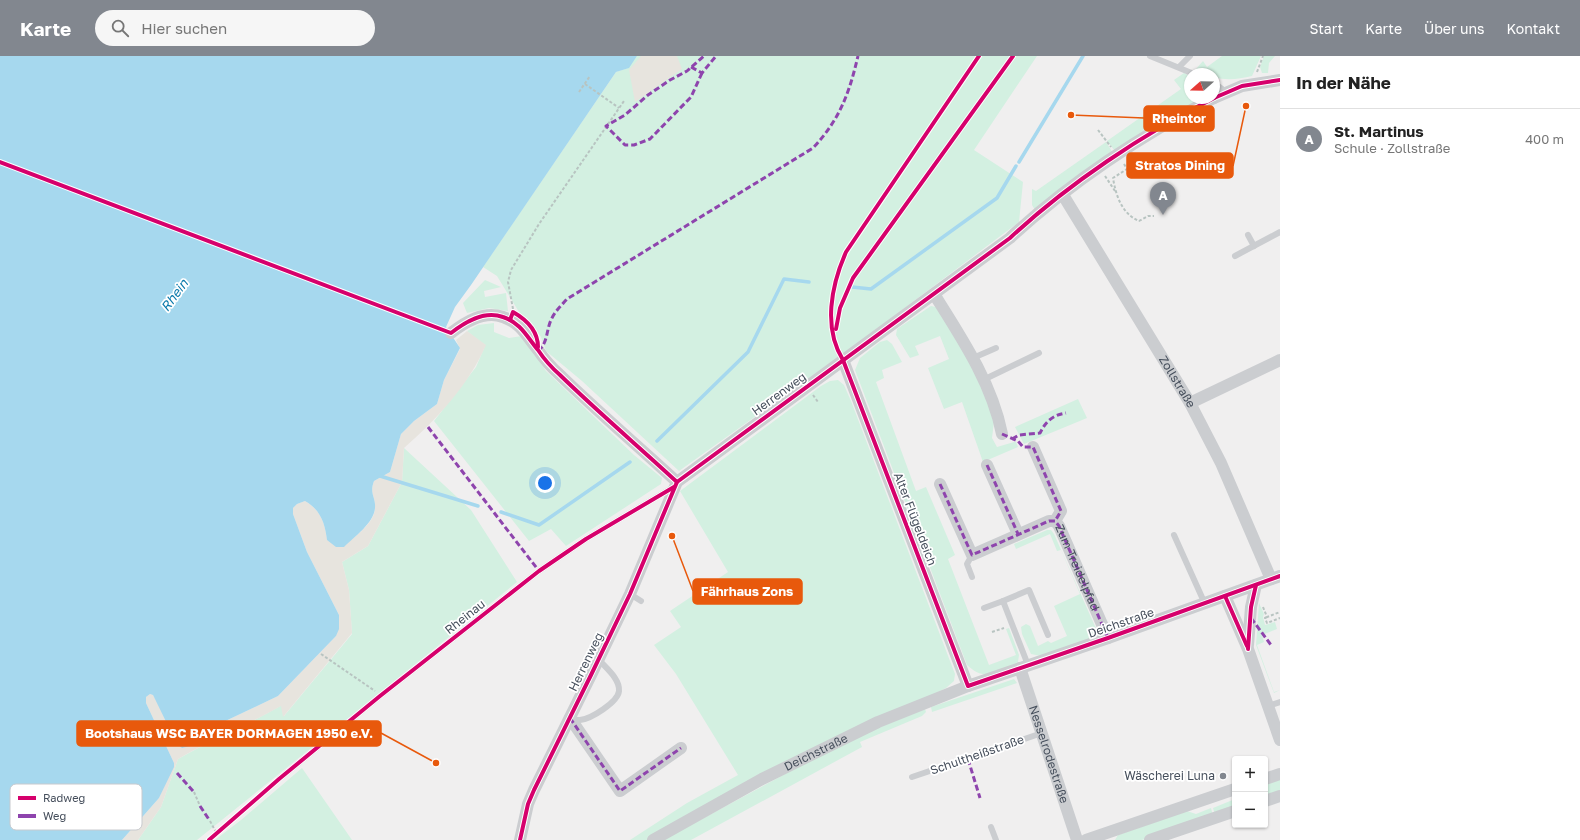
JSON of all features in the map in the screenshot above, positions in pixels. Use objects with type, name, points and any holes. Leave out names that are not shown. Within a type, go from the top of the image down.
[{"type":"street","name":"Herrenweg","points":[[1220,95],[1256,82],[1280,80]]},
{"type":"street","name":"Herrenweg","points":[[520,840],[531,797],[630,594],[675,485],[1010,238],[1063,195],[1151,132],[1203,104]]},
{"type":"street","name":"Zollstraße","points":[[1063,195],[1190,403],[1221,463],[1276,577]]},
{"type":"street","points":[[934,294],[973,358],[998,414],[1002,434]]},
{"type":"street","points":[[451,334],[465,322],[481,316],[514,316],[538,351],[559,374],[675,485]]},
{"type":"street","name":"Alter Flügeldeich","points":[[843,360],[968,686]]},
{"type":"street","points":[[1190,403],[1280,360]]},
{"type":"street","name":"Zum Treidelpfad","points":[[1033,446],[1061,511],[1055,521]]},
{"type":"street","points":[[987,465],[1018,534]]},
{"type":"street","points":[[940,484],[972,555]]},
{"type":"street","name":"Zum Treidelpfad","points":[[972,555],[1018,534],[1050,521],[1055,521]]},
{"type":"street","name":"Zum Treidelpfad","points":[[1055,521],[1059,526],[1108,638]]},
{"type":"street","name":"Deichstraße","points":[[653,840],[762,778],[827,745],[878,722],[968,686],[1108,638],[1276,577]]},
{"type":"street","points":[[1248,648],[1253,598],[1256,585]]},
{"type":"street","points":[[1225,596],[1248,648],[1280,740]]},
{"type":"street","name":"Nesselrodestraße","points":[[1024,666],[1042,733],[1077,840]]},
{"type":"street","points":[[570,718],[620,791],[681,748]]},
{"type":"street","points":[[1268,778],[1280,774]]},
{"type":"street","points":[[1093,839],[1232,790]]},
{"type":"street","points":[[1268,800],[1280,796]]},
{"type":"street","points":[[1150,840],[1232,812]]},
{"type":"lane","points":[[1150,56],[1184,69]]},
{"type":"lane","points":[[1179,67],[1190,56]]},
{"type":"lane","points":[[1220,88],[1226,92]]},
{"type":"lane","points":[[1236,256],[1280,232]]},
{"type":"lane","points":[[1248,235],[1254,246]]},
{"type":"lane","points":[[973,358],[996,348]]},
{"type":"lane","points":[[983,380],[1039,353]]},
{"type":"lane","name":"Rheinau","points":[[279,779],[374,701],[539,571],[586,539],[675,485]]},
{"type":"lane","points":[[1174,535],[1204,604]]},
{"type":"lane","points":[[972,555],[967,564],[972,577]]},
{"type":"lane","points":[[984,608],[1029,590],[1048,635]]},
{"type":"lane","points":[[630,594],[641,601]]},
{"type":"lane","points":[[1004,600],[1013,624],[1024,666]]},
{"type":"lane","points":[[570,718],[579,720],[586,718],[613,702],[617,697],[619,690],[618,683],[599,660]]},
{"type":"lane","points":[[1268,706],[1280,702]]},
{"type":"lane","name":"Schultheißstraße","points":[[912,777],[1042,733]]},
{"type":"lane","points":[[991,827],[996,840]]},
{"type":"path","points":[[1256,82],[1258,65],[1263,56]]},
{"type":"path","points":[[579,92],[590,76]]},
{"type":"path","points":[[585,84],[619,108]]},
{"type":"path","points":[[514,316],[508,282],[511,270],[539,224],[624,101]]},
{"type":"path","points":[[1098,130],[1106,140]]},
{"type":"path","points":[[1115,192],[1113,178],[1143,158],[1149,163]]},
{"type":"path","points":[[1125,165],[1127,169]]},
{"type":"path","points":[[1106,178],[1129,217],[1139,221],[1148,216],[1154,216]]},
{"type":"path","points":[[1253,598],[1260,600],[1267,617],[1265,618],[1267,623],[1280,618]]},
{"type":"path","points":[[1267,617],[1280,612]]},
{"type":"path","points":[[992,632],[1013,624]]},
{"type":"path","points":[[321,654],[371,688]]},
{"type":"path","points":[[194,792],[200,806]]},
{"type":"path","points":[[210,821],[217,834]]},
{"type":"green space","points":[[637,56],[1037,56],[974,150],[1023,182],[1019,222],[858,343],[679,471],[582,381],[546,351],[541,337],[528,320],[519,312],[497,276],[483,267],[616,72],[628,68]]},
{"type":"green space","points":[[1222,56],[1261,56],[1252,76],[1224,79],[1220,78],[1220,68],[1197,68],[1203,61],[1207,67]]},
{"type":"green space","points":[[1264,56],[1275,56],[1269,63],[1268,73],[1262,73],[1260,67]]},
{"type":"green space","points":[[1184,73],[1184,104],[1194,104],[1115,151],[1107,141],[1181,89],[1174,80]]},
{"type":"green space","points":[[1106,142],[1113,153],[1035,210],[1032,205],[1032,189],[1036,191]]},
{"type":"green space","points":[[485,280],[501,287],[484,291],[485,297],[506,293],[508,311],[489,308],[467,313],[463,303]]},
{"type":"green space","points":[[931,306],[936,307],[961,344],[995,414],[992,438],[997,447],[1016,442],[1018,447],[983,462],[962,402],[944,409],[928,368],[949,359],[940,336],[915,346],[919,355],[910,358],[896,335],[897,329]]},
{"type":"green space","points":[[494,323],[494,332],[509,338],[522,336],[546,371],[634,455],[662,478],[661,484],[566,546],[551,529],[529,541],[434,421],[476,367],[485,346],[467,331],[478,325]]},
{"type":"green space","points":[[887,340],[892,344],[902,362],[882,370],[884,378],[876,382],[916,491],[926,487],[955,555],[948,559],[989,665],[1016,655],[1006,629],[1009,628],[1019,655],[1018,662],[1016,664],[990,674],[979,673],[967,665],[855,370],[860,358],[880,342]]},
{"type":"green space","points":[[838,380],[844,385],[851,401],[955,674],[954,681],[946,688],[647,840],[630,840],[687,803],[738,775],[676,674],[654,645],[681,627],[670,611],[728,572],[680,491],[821,386],[830,381]]},
{"type":"green space","points":[[1078,399],[1087,418],[1024,444],[1015,427]]},
{"type":"green space","points":[[404,448],[471,510],[517,582],[197,840],[138,840],[161,807],[178,759],[282,705],[284,716],[352,634],[349,590],[342,562],[368,546],[402,482]]},
{"type":"green space","points":[[1047,530],[1051,530],[1054,534],[1098,633],[1098,636],[1041,656],[1031,654],[1022,634],[1021,627],[1026,624],[1030,626],[1038,646],[1048,641],[1051,643],[1067,636],[1054,606],[1080,594],[1061,550],[1057,551],[1050,534],[1016,549],[1014,544]]},
{"type":"green space","points":[[1259,603],[1264,614],[1263,617],[1265,625],[1275,622],[1277,629],[1262,635],[1264,642],[1257,645],[1274,692],[1280,690],[1274,693],[1256,645]]},
{"type":"green space","points":[[1014,679],[1017,683],[932,712],[931,707]]},
{"type":"green space","points":[[925,709],[926,712],[922,716],[860,742],[862,747],[691,840],[663,840],[850,739]]},
{"type":"green space","points":[[302,768],[352,840],[215,840],[241,820]]},
{"type":"green space","points":[[1280,779],[1280,793],[1268,797],[1268,783]]},
{"type":"green space","points":[[1232,800],[1232,809],[1215,815],[1213,808]]},
{"type":"green space","points":[[1211,808],[1213,816],[1142,840],[1115,840],[1118,835],[1187,811],[1196,814]]},
{"type":"sand","points":[[641,56],[677,56],[682,69],[635,102],[629,70]]},
{"type":"sand","points":[[467,331],[486,345],[479,360],[451,401],[404,448],[402,482],[368,546],[342,562],[349,590],[352,633],[283,717],[281,706],[178,759],[161,807],[138,840],[122,840],[131,830],[142,830],[142,817],[159,798],[174,763],[146,703],[146,697],[150,694],[153,695],[182,748],[202,743],[219,724],[278,696],[336,636],[339,615],[307,552],[293,514],[293,508],[297,504],[305,501],[315,509],[321,518],[325,528],[327,540],[344,546],[368,524],[372,519],[375,508],[372,492],[374,481],[390,472],[401,434],[414,421],[437,404],[444,380],[460,349],[456,340]]},
{"type":"water","name":"Rhein","points":[[0,56],[637,56],[629,68],[616,72],[455,307],[446,327],[460,348],[444,380],[437,404],[414,421],[401,434],[390,472],[374,481],[372,492],[375,501],[375,508],[371,519],[344,547],[336,547],[327,540],[325,528],[315,509],[305,501],[297,504],[293,508],[293,514],[307,552],[339,615],[339,629],[336,636],[278,696],[219,724],[202,743],[182,748],[177,744],[153,695],[150,694],[146,697],[146,703],[174,763],[174,767],[159,798],[142,817],[142,784],[10,784],[10,830],[131,830],[122,840],[0,840]]},
{"type":"waterway","points":[[1019,162],[1083,56]]},
{"type":"waterway","points":[[852,287],[871,289],[997,198],[1016,166]]},
{"type":"waterway","points":[[657,441],[748,352],[784,279],[809,282]]},
{"type":"waterway","points":[[501,512],[539,525],[630,462]]},
{"type":"waterway","points":[[376,473],[380,476],[478,506]]},
{"type":"ferry route","points":[[0,162],[446,332]]},
{"type":"marked path","points":[[702,73],[691,97],[650,139],[634,145],[625,145],[606,126],[625,115],[648,95],[670,80],[687,71],[704,56]]},
{"type":"marked path","points":[[691,67],[702,73],[716,56]]},
{"type":"marked path","points":[[538,351],[544,344],[549,324],[558,309],[567,299],[813,148],[837,116],[847,94],[858,56]]},
{"type":"marked path","points":[[1012,439],[1019,435],[1040,433],[1050,419],[1057,415],[1066,413]]},
{"type":"marked path","points":[[428,427],[539,571]]},
{"type":"marked path","points":[[1002,434],[1018,441],[1023,447],[1033,447],[1061,511],[1055,521]]},
{"type":"marked path","points":[[987,465],[1018,534]]},
{"type":"marked path","points":[[940,484],[972,555],[1049,521],[1055,521],[1059,526],[1108,638]]},
{"type":"marked path","points":[[1251,618],[1271,645]]},
{"type":"marked path","points":[[570,718],[620,791],[681,748]]},
{"type":"marked path","points":[[968,759],[980,798]]},
{"type":"marked path","points":[[177,773],[194,792]]},
{"type":"marked path","points":[[200,806],[210,821]]},
{"type":"cycle path","points":[[979,56],[846,252],[836,279],[831,307],[831,321],[837,348],[843,360],[968,686],[1108,638],[1280,576]]},
{"type":"cycle path","points":[[836,329],[840,308],[853,278],[1013,56]]},
{"type":"cycle path","points":[[1220,95],[1242,86],[1280,80]]},
{"type":"cycle path","points":[[520,840],[528,804],[534,790],[630,594],[677,482],[1010,238],[1056,198],[1081,179],[1160,127],[1202,104]]},
{"type":"cycle path","points":[[0,162],[451,333],[475,318],[489,315],[503,317],[515,323],[545,360],[557,372],[603,416],[677,482]]},
{"type":"cycle path","points":[[510,320],[513,312],[527,322],[534,331],[538,341],[538,347]]},
{"type":"cycle path","points":[[209,840],[279,779],[380,696],[539,571],[586,539],[674,487]]},
{"type":"cycle path","points":[[1248,649],[1251,607],[1256,585]]},
{"type":"cycle path","points":[[1225,596],[1247,646]]},
{"type":"place","name":"Stratos Dining","points":[[1246,106]]},
{"type":"place","name":"Rheintor","points":[[1071,115]]},
{"type":"place","name":"St. Martinus","points":[[1163,215]]},
{"type":"place","name":"Fährhaus Zons","points":[[672,536]]},
{"type":"place","name":"Bootshaus WSC BAYER DORMAGEN 1950 e.V.","points":[[436,763]]},
{"type":"place","name":"Wäscherei Luna","points":[[1223,776]]}]
